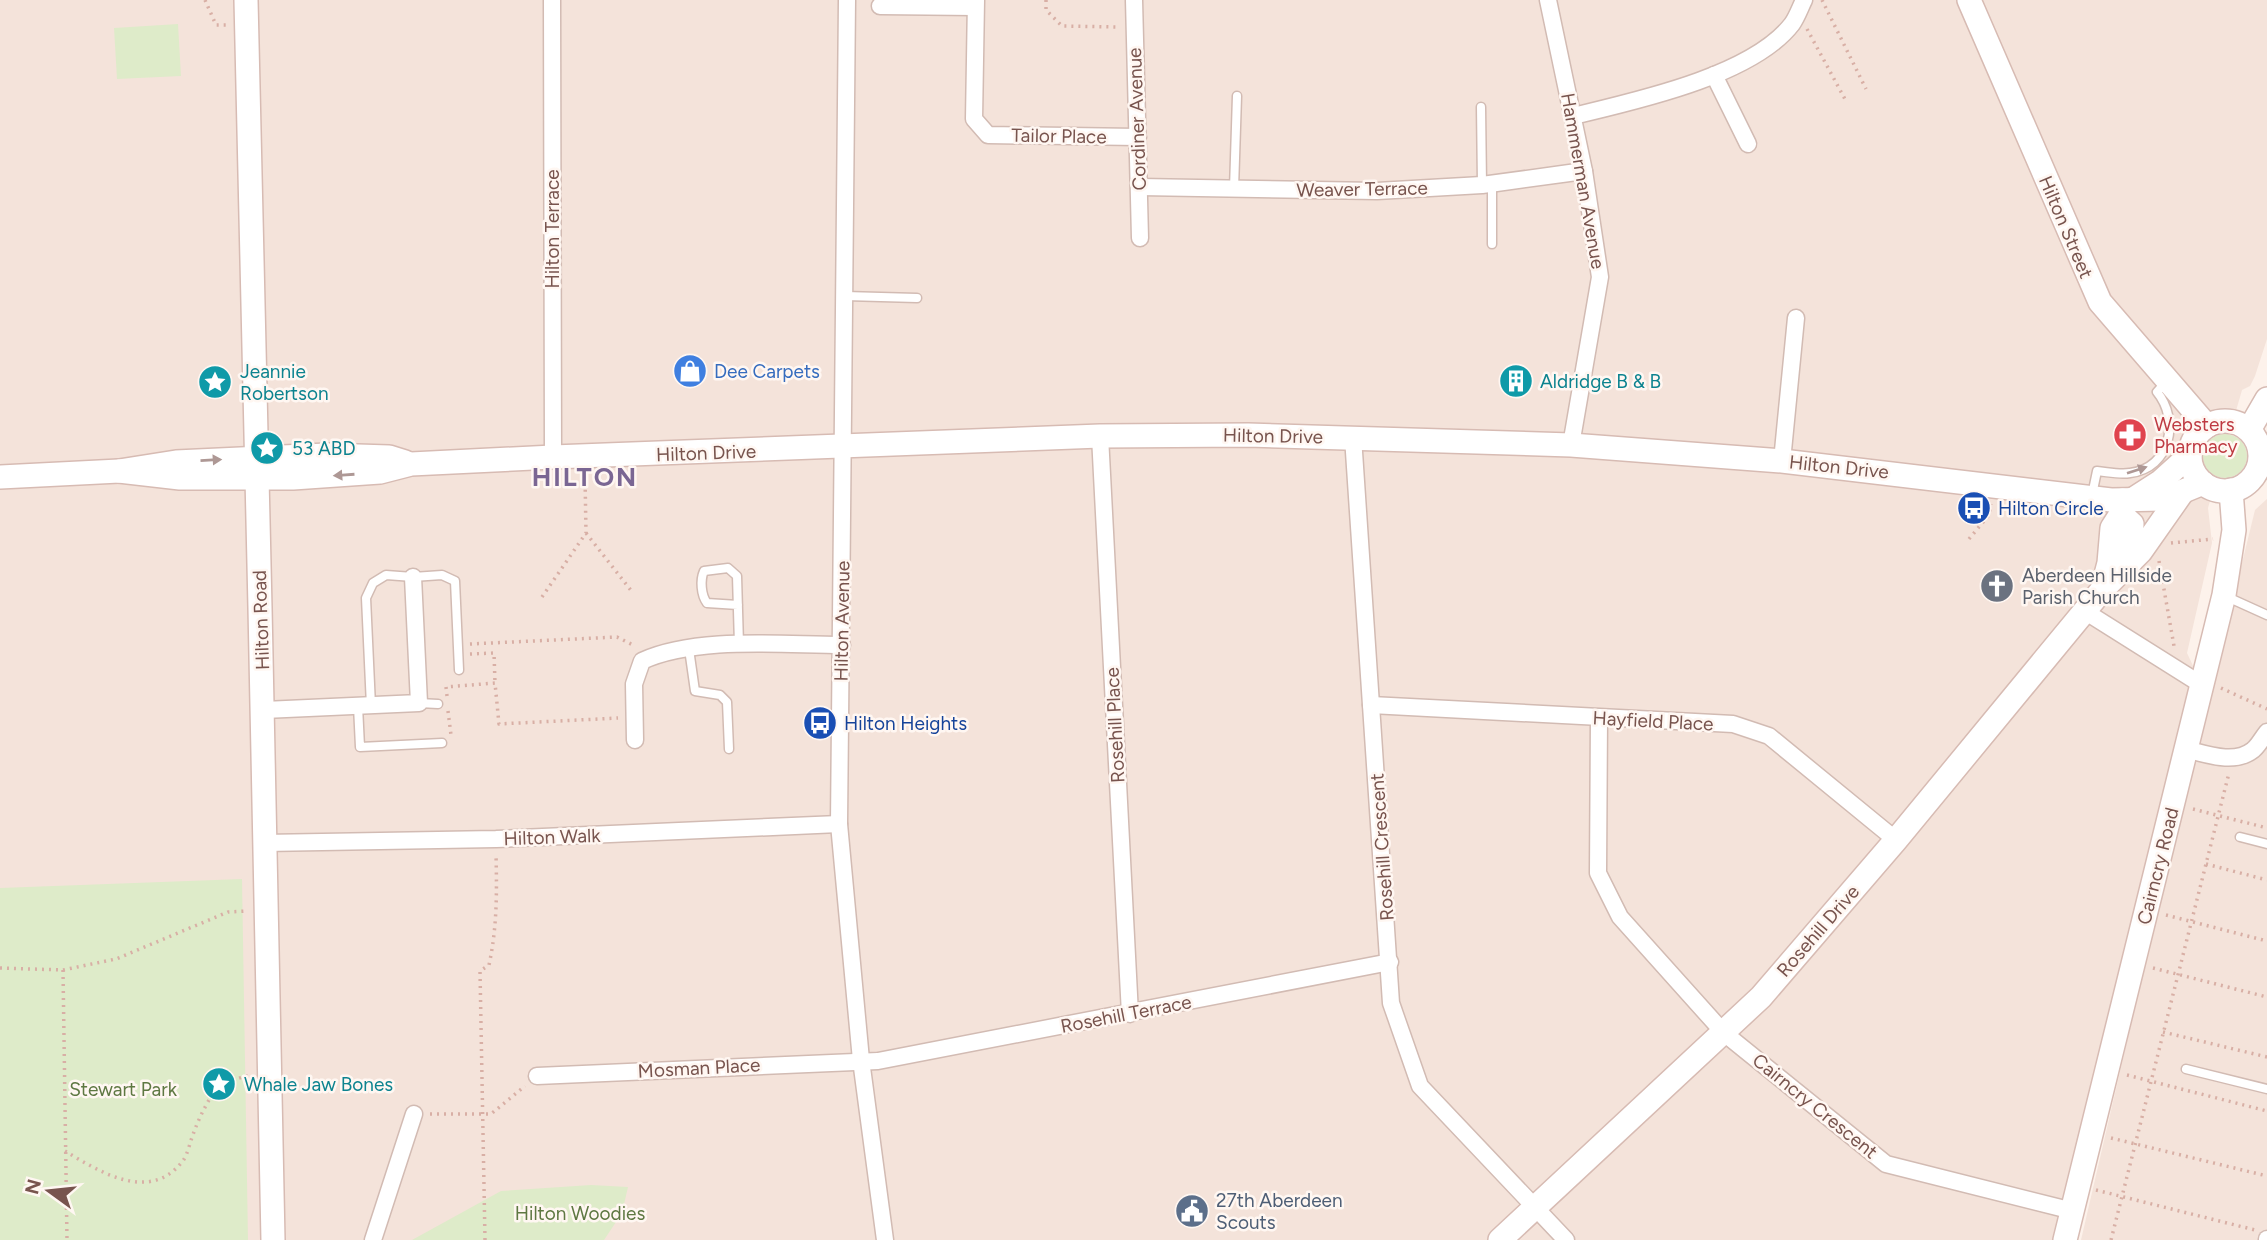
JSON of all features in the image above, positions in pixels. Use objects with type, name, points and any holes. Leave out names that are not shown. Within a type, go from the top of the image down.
[{"type":"street","name":"Hilton Road","points":[[246,0],[264,710],[265,911],[273,1240]]},
{"type":"street","name":"Hilton Terrace","points":[[552,0],[553,457]]},
{"type":"street","name":"Hilton Avenue","points":[[847,0],[839,824],[861,1060],[886,1240]]},
{"type":"street","name":"Cordiner Avenue","points":[[1134,0],[1140,239]]},
{"type":"street","name":"Hammerman Avenue","points":[[1548,0],[1584,171],[1600,277],[1571,445]]},
{"type":"street","name":"Hilton Street","points":[[1969,0],[2099,302],[2110,318],[2169,379],[2207,426]]},
{"type":"street","name":"Tailor Place","points":[[880,6],[975,3],[974,119],[988,135],[1138,137]]},
{"type":"street","points":[[1573,116],[1643,99],[1714,75],[1770,46],[1792,24],[1801,6]]},
{"type":"street","points":[[1714,75],[1748,144]]},
{"type":"street","name":"Weaver Terrace","points":[[1140,187],[1377,191],[1487,184],[1584,171]]},
{"type":"street","points":[[1782,461],[1796,318]]},
{"type":"street","points":[[2249,430],[2267,399]]},
{"type":"street","points":[[2228,421],[2249,430],[2263,459],[2251,480],[2231,490],[2212,488],[2203,483],[2193,471],[2190,455],[2195,439],[2207,426],[2228,421]]},
{"type":"street","name":"Hilton Drive","points":[[0,477],[119,471],[180,478],[257,468],[351,475],[411,464],[1100,436],[1353,437],[1571,445],[1782,461],[1995,485],[2125,505],[2164,499],[2203,483]]},
{"type":"street","name":"Rosehill Place","points":[[1100,436],[1129,1014]]},
{"type":"street","name":"Rosehill Crescent","points":[[1353,437],[1391,1003],[1420,1086],[1566,1240]]},
{"type":"street","points":[[2130,563],[2132,524],[2125,505],[2160,482],[2190,455]]},
{"type":"street","name":"Cairncry Road","points":[[2065,1240],[2224,595],[2234,530],[2231,490]]},
{"type":"street","name":"Rosehill Drive","points":[[1500,1240],[1761,997],[1896,841],[2102,590],[2130,563],[2181,494]]},
{"type":"street","name":"Rosehill Drive","points":[[2102,590],[2109,563],[2112,528],[2125,505]]},
{"type":"street","points":[[264,710],[419,703],[413,578]]},
{"type":"street","points":[[2086,612],[2203,685]]},
{"type":"street","points":[[635,740],[634,684],[642,660],[665,650],[739,645],[842,645]]},
{"type":"street","name":"Hayfield Place","points":[[1371,705],[1733,724],[1769,736],[1896,841]]},
{"type":"street","name":"Cairncry Crescent","points":[[1599,718],[1598,873],[1620,918],[1724,1033],[1886,1164],[2073,1210]]},
{"type":"street","points":[[2185,750],[2233,758],[2251,752],[2267,732]]},
{"type":"street","name":"Hilton Walk","points":[[264,843],[496,839],[839,824]]},
{"type":"street","name":"Rosehill Terrace","points":[[861,1060],[878,1061],[1390,962]]},
{"type":"street","name":"Mosman Place","points":[[537,1076],[861,1060]]},
{"type":"street","points":[[373,1240],[414,1114]]},
{"type":"lane","points":[[1234,189],[1237,96]]},
{"type":"lane","points":[[1481,107],[1492,244]]},
{"type":"lane","points":[[845,296],[917,298]]},
{"type":"lane","points":[[2091,498],[2097,471],[2132,473],[2144,469],[2164,452],[2171,429],[2165,403],[2157,392],[2169,379]]},
{"type":"lane","points":[[738,605],[707,603],[703,598],[701,577],[704,571],[728,568],[737,576],[738,605],[739,645]]},
{"type":"lane","points":[[442,743],[360,747],[365,706],[368,590],[379,578],[386,575],[413,578],[442,575],[455,581],[459,670]]},
{"type":"lane","points":[[2224,595],[2267,615]]},
{"type":"lane","points":[[689,649],[695,691],[720,695],[727,702],[729,749]]},
{"type":"lane","points":[[419,703],[438,704]]},
{"type":"lane","points":[[2240,837],[2267,844]]},
{"type":"lane","points":[[2186,1069],[2267,1089]]},
{"type":"path","points":[[205,0],[216,25],[247,25]]},
{"type":"path","points":[[1046,0],[1046,10],[1062,26],[1135,27]]},
{"type":"path","points":[[1822,0],[1866,89]]},
{"type":"path","points":[[1801,6],[1846,101]]},
{"type":"path","points":[[542,597],[586,533],[585,481]]},
{"type":"path","points":[[1969,539],[1989,515],[1995,485]]},
{"type":"path","points":[[586,533],[633,593]]},
{"type":"path","points":[[2168,543],[2215,539]]},
{"type":"path","points":[[2159,557],[2175,652]]},
{"type":"path","points":[[458,651],[481,643],[617,637],[635,646],[642,660]]},
{"type":"path","points":[[458,651],[494,653],[499,724],[634,717]]},
{"type":"path","points":[[442,743],[452,745],[446,687],[495,683]]},
{"type":"path","points":[[2203,685],[2217,686],[2267,709]]},
{"type":"path","points":[[2111,1240],[2233,758]]},
{"type":"path","points":[[2174,805],[2267,828]]},
{"type":"path","points":[[485,1240],[480,971],[489,965],[498,908],[496,839]]},
{"type":"path","points":[[2206,864],[2267,880]]},
{"type":"path","points":[[0,968],[63,970],[116,959],[228,912],[265,911]]},
{"type":"path","points":[[2147,911],[2267,941]]},
{"type":"path","points":[[2134,963],[2267,997]]},
{"type":"path","points":[[63,970],[67,1240]]},
{"type":"path","points":[[2163,1032],[2267,1057]]},
{"type":"path","points":[[2108,1070],[2267,1111]]},
{"type":"path","points":[[65,1151],[110,1177],[144,1183],[165,1176],[184,1161],[203,1109],[219,1084],[245,1075],[270,1075]]},
{"type":"path","points":[[414,1114],[491,1114],[537,1076]]},
{"type":"path","points":[[2092,1133],[2267,1176]]},
{"type":"path","points":[[2079,1186],[2267,1233]]},
{"type":"shaded area","points":[[0,0],[2267,0],[2267,339],[2255,376],[2250,386],[2242,390],[2208,508],[2212,543],[2187,653],[2202,685],[2065,1240],[0,1240]]},
{"type":"shaded area","points":[[2267,499],[2267,1240],[2081,1240],[2163,886],[2255,510]]},
{"type":"green space","points":[[178,24],[181,76],[117,79],[114,28]]},
{"type":"green space","points":[[2225,434],[2240,441],[2247,456],[2240,471],[2225,478],[2210,471],[2203,456],[2210,441]]},
{"type":"green space","name":"Stewart Park","points":[[242,879],[248,1240],[0,1240],[0,888]]},
{"type":"green space","name":"Hilton Woodies","points":[[591,1185],[628,1187],[622,1213],[604,1240],[412,1240],[501,1191]]},
{"type":"place","name":"Dee Carpets","points":[[690,371]]},
{"type":"place","name":"Aldridge B & B","points":[[1516,381]]},
{"type":"place","name":"Jeannie Robertson","points":[[215,382]]},
{"type":"place","name":"Websters Pharmacy","points":[[2130,435]]},
{"type":"place","name":"53 ABD","points":[[267,448]]},
{"type":"place","name":"Hilton Circle","points":[[1974,508]]},
{"type":"place","name":"Aberdeen Hillside Parish Church","points":[[1997,586]]},
{"type":"place","name":"Hilton Heights","points":[[820,723]]},
{"type":"place","name":"Whale Jaw Bones","points":[[219,1084]]},
{"type":"place","name":"27th Aberdeen Scouts","points":[[1192,1211]]},
{"type":"district","name":"HILTON","points":[[585,477]]}]
